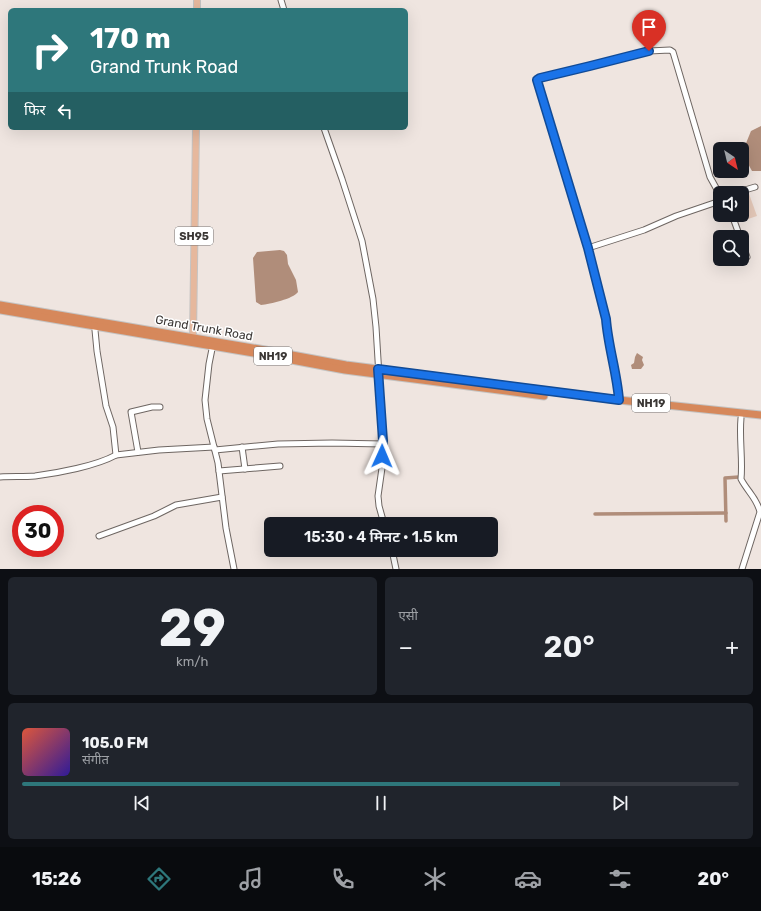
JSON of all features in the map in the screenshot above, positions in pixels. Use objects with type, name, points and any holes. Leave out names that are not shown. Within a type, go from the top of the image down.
[{"type":"highway","name":"Grand Trunk Road","points":[[0,305],[10,310]]},
{"type":"highway","name":"Grand Trunk Road","points":[[0,310],[10,310],[194,340],[267,353],[345,370],[378,372],[724,414],[761,415]]},
{"type":"highway","name":"Grand Trunk Road","points":[[611,401],[619,400],[680,409]]},
{"type":"highway","name":"Grand Trunk Road","points":[[724,414],[741,418],[761,420]]},
{"type":"main road","name":"SH95","points":[[194,340],[196,130]]},
{"type":"street","points":[[619,400],[618,386],[606,319],[588,248],[537,80],[649,51],[670,50],[672,52],[710,177],[715,186]]},
{"type":"street","points":[[325,130],[362,241],[367,264],[374,313],[383,444],[382,468],[378,496],[382,517]]},
{"type":"street","points":[[749,190],[755,188]]},
{"type":"street","points":[[588,248],[651,228],[676,216],[713,203]]},
{"type":"street","points":[[96,324],[99,367],[106,406],[113,427],[116,455]]},
{"type":"street","points":[[213,344],[208,364],[205,400],[207,419],[219,471],[226,528],[234,569]]},
{"type":"street","points":[[138,452],[131,412],[152,407],[160,407]]},
{"type":"street","points":[[741,418],[741,479],[749,489],[759,507],[760,512],[742,569]]},
{"type":"street","points":[[0,477],[48,474],[97,464],[116,455],[138,452],[215,449],[278,444],[383,444]]},
{"type":"street","points":[[242,447],[245,468]]},
{"type":"street","points":[[219,471],[280,466]]},
{"type":"street","points":[[99,536],[154,516],[176,505],[222,497]]},
{"type":"street","points":[[393,557],[396,569]]},
{"type":"shaded area","points":[[761,126],[761,171],[752,171],[749,166],[749,142],[746,142],[751,131]]},
{"type":"shaded area","points":[[749,194],[757,216],[749,219]]},
{"type":"shaded area","points":[[284,251],[287,255],[288,264],[296,280],[298,292],[286,299],[261,305],[256,302],[253,258],[257,252]]},
{"type":"shaded area","points":[[637,353],[643,357],[642,360],[644,365],[641,369],[632,369],[631,365],[634,363]]},
{"type":"waterway","points":[[726,521],[725,478],[739,477]]},
{"type":"waterway","points":[[595,514],[726,513]]},
{"type":"route","points":[[382,456],[383,441],[378,369],[619,400],[614,361],[600,292],[537,80],[538,78],[649,51]]}]
